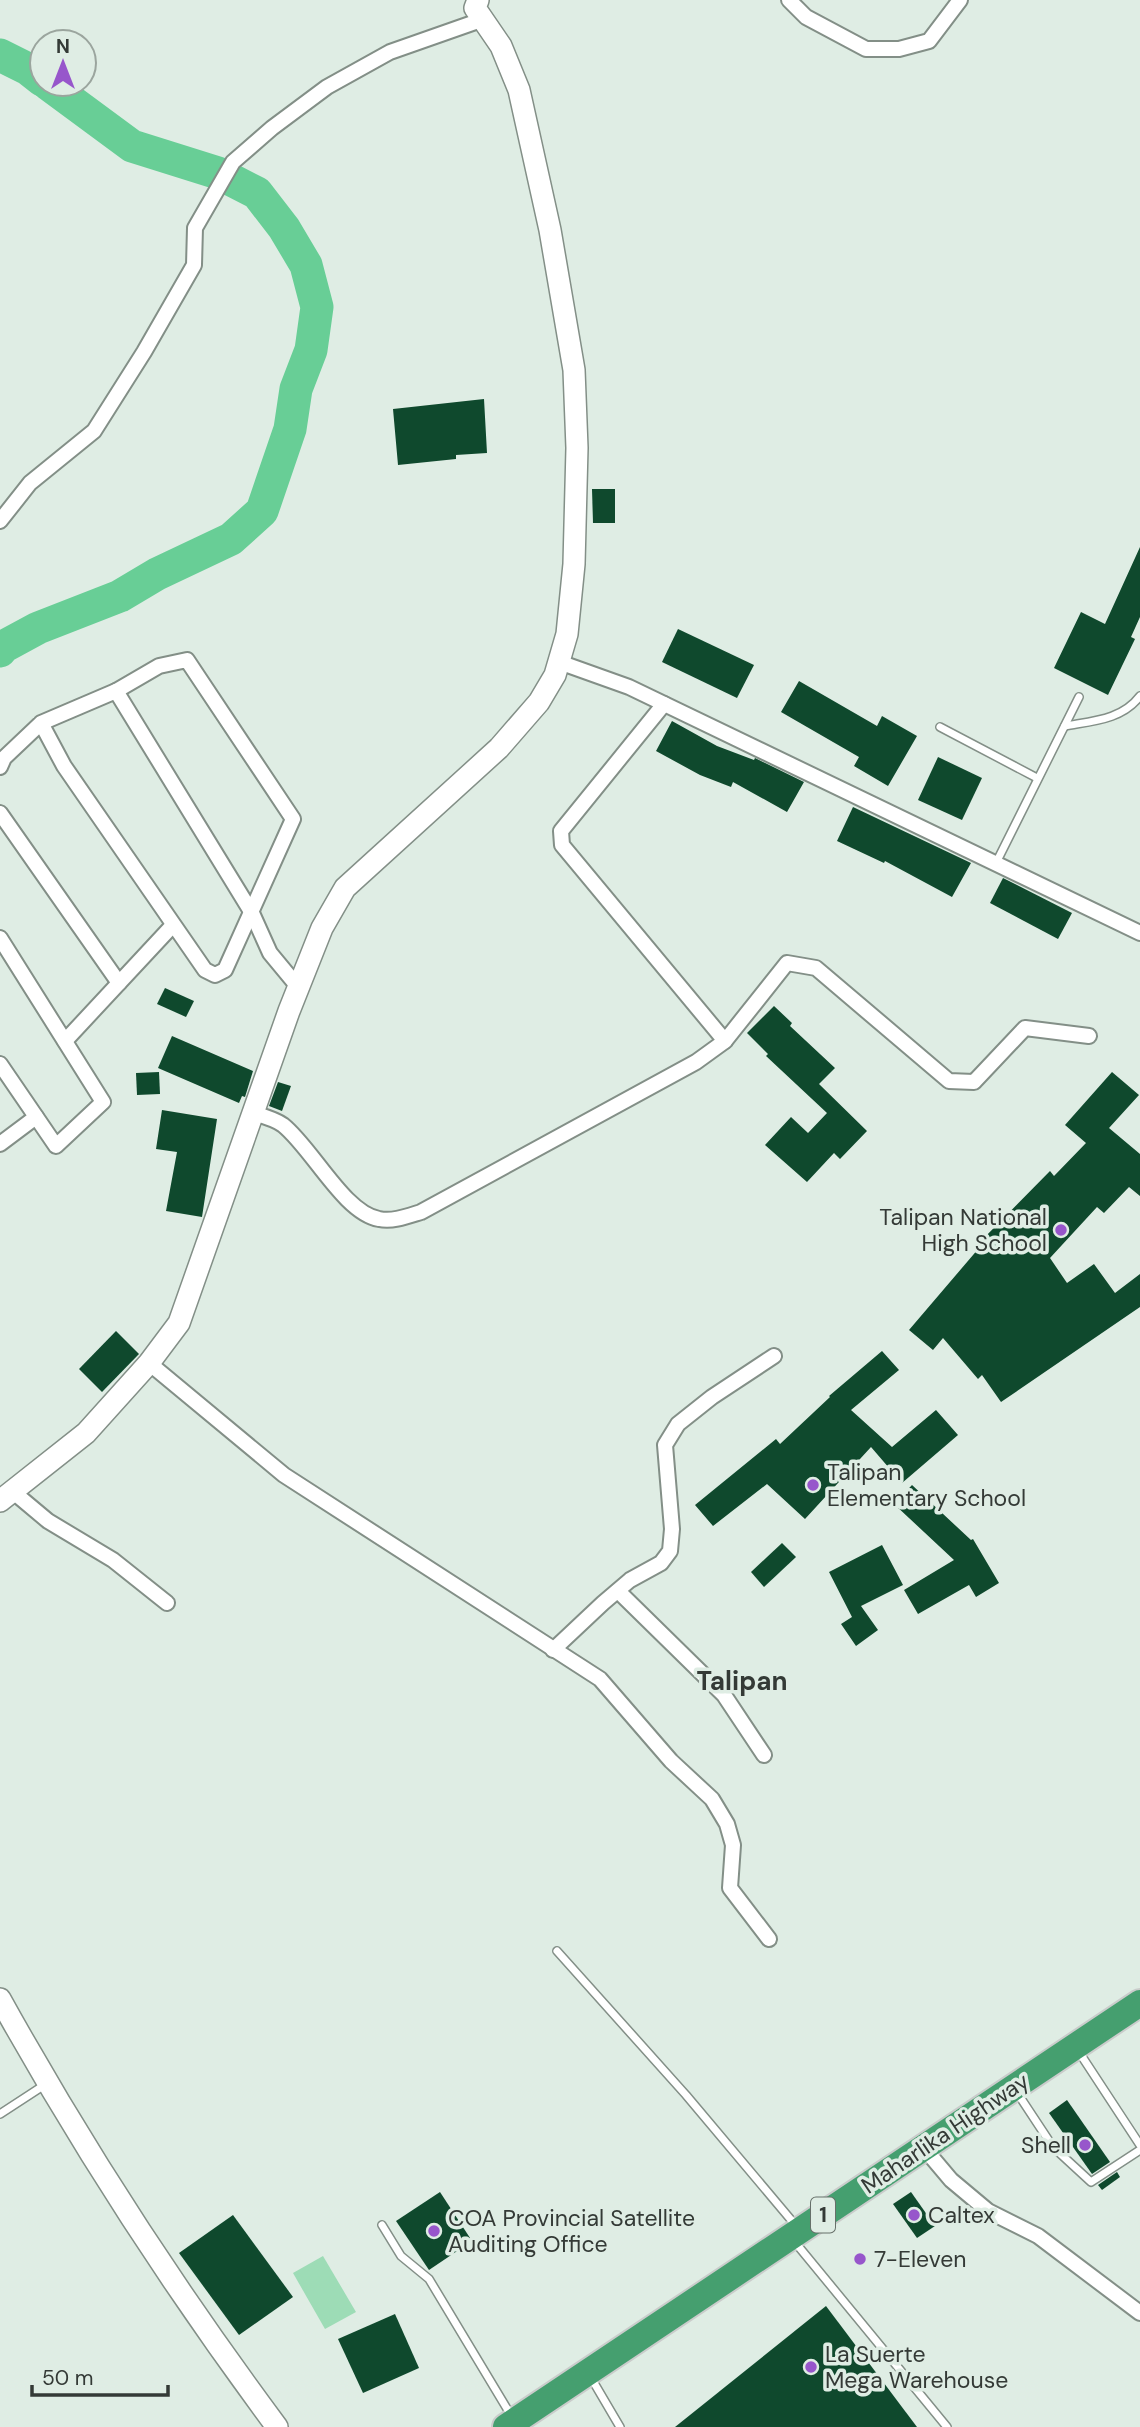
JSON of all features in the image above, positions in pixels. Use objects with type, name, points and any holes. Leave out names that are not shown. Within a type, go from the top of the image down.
[{"type":"highway","name":"Maharlika Highway","points":[[510,2424],[1140,2003]]},
{"type":"street","points":[[789,0],[806,17],[866,49],[899,49],[929,41],[960,0]]},
{"type":"street","points":[[0,521],[30,483],[94,431],[194,265],[195,228],[233,162],[272,128],[327,87],[390,52],[481,9],[501,46],[519,90],[550,230],[574,370],[577,448],[574,564],[567,634],[555,675],[539,702],[499,748],[345,888],[322,928],[179,1323],[149,1363],[86,1433],[6,1496],[113,1560],[167,1603]]},
{"type":"street","points":[[0,767],[4,758],[41,723],[116,691],[159,666],[187,660],[293,819],[225,970],[215,975],[205,971],[64,766],[41,723]]},
{"type":"street","points":[[559,662],[629,687],[1140,933]]},
{"type":"street","points":[[116,691],[251,913],[270,953],[299,988]]},
{"type":"street","points":[[664,704],[561,831],[562,845],[725,1041]]},
{"type":"street","points":[[0,813],[119,983]]},
{"type":"street","points":[[65,1041],[173,925]]},
{"type":"street","points":[[0,938],[103,1102],[56,1146],[0,1064]]},
{"type":"street","points":[[253,1113],[280,1122],[296,1136],[361,1212],[378,1219],[395,1219],[421,1212],[696,1062],[725,1041],[787,963],[816,968],[949,1081],[974,1082],[1025,1028],[1089,1036]]},
{"type":"street","points":[[0,1144],[36,1117]]},
{"type":"street","points":[[553,1650],[630,1580],[661,1563],[670,1551],[672,1529],[665,1445],[678,1424],[712,1397],[774,1356]]},
{"type":"street","points":[[149,1363],[284,1475],[600,1679],[671,1761],[712,1799],[727,1824],[733,1845],[730,1888],[769,1940]]},
{"type":"street","points":[[618,1591],[724,1695],[764,1755]]},
{"type":"street","points":[[0,1999],[109,2181],[277,2427]]},
{"type":"street","points":[[923,2148],[951,2180],[988,2211],[1038,2236],[1140,2313]]},
{"type":"lane","points":[[1065,726],[1115,716],[1133,706],[1140,696]]},
{"type":"lane","points":[[996,863],[1079,697]]},
{"type":"lane","points":[[940,727],[1037,778]]},
{"type":"lane","points":[[557,1951],[686,2095],[947,2427]]},
{"type":"lane","points":[[1075,2046],[1140,2145]]},
{"type":"lane","points":[[0,2114],[48,2082]]},
{"type":"lane","points":[[1014,2088],[1053,2147],[1091,2182],[1140,2150]]},
{"type":"lane","points":[[383,2225],[401,2256],[429,2278],[510,2424]]},
{"type":"lane","points":[[587,2371],[620,2427]]},
{"type":"green space","points":[[323,2256],[356,2312],[325,2329],[293,2273]]},
{"type":"building","points":[[484,399],[487,453],[456,455],[456,459],[398,465],[393,409]]},
{"type":"building","points":[[592,489],[615,489],[615,523],[593,523]]},
{"type":"building","points":[[1140,547],[1140,617],[1131,637],[1135,639],[1108,695],[1054,668],[1081,612],[1105,624]]},
{"type":"building","points":[[678,629],[754,665],[737,698],[662,662]]},
{"type":"building","points":[[799,681],[877,726],[882,716],[917,736],[888,786],[854,766],[859,757],[781,712]]},
{"type":"building","points":[[672,721],[717,746],[754,760],[755,758],[804,782],[787,812],[733,782],[731,787],[700,775],[656,751]]},
{"type":"building","points":[[938,757],[982,778],[962,820],[918,800]]},
{"type":"building","points":[[853,807],[971,863],[952,897],[885,861],[884,863],[837,841]]},
{"type":"building","points":[[1003,878],[1072,913],[1058,939],[990,903]]},
{"type":"building","points":[[165,988],[194,1001],[186,1017],[157,1004]]},
{"type":"building","points":[[774,1006],[792,1023],[790,1026],[835,1068],[819,1084],[867,1131],[840,1159],[834,1153],[807,1182],[765,1145],[791,1117],[808,1133],[827,1113],[766,1056],[768,1054],[747,1033]]},
{"type":"building","points":[[172,1036],[253,1071],[245,1097],[242,1096],[239,1103],[158,1068]]},
{"type":"building","points":[[159,1072],[160,1094],[137,1095],[136,1073]]},
{"type":"building","name":"Talipan National High School","points":[[1112,1072],[1139,1095],[1109,1128],[1140,1154],[1140,1196],[1129,1187],[1104,1213],[1097,1207],[1050,1258],[1067,1283],[1094,1264],[1115,1293],[1140,1274],[1140,1307],[1001,1402],[982,1375],[978,1379],[943,1338],[933,1350],[909,1330],[979,1248],[977,1245],[1050,1171],[1054,1176],[1086,1143],[1065,1125]]},
{"type":"building","points":[[278,1082],[291,1086],[282,1111],[269,1106]]},
{"type":"building","points":[[162,1110],[217,1119],[202,1217],[166,1211],[177,1152],[156,1149]]},
{"type":"building","points":[[116,1331],[139,1354],[102,1392],[79,1369]]},
{"type":"building","points":[[882,1351],[899,1370],[851,1410],[892,1447],[936,1410],[958,1435],[902,1483],[871,1447],[805,1519],[767,1484],[713,1526],[695,1505],[776,1439],[780,1444],[829,1396]]},
{"type":"building","points":[[912,1485],[973,1539],[999,1583],[976,1597],[969,1585],[918,1614],[904,1590],[954,1560],[894,1504]]},
{"type":"building","points":[[782,1543],[796,1557],[764,1587],[751,1572]]},
{"type":"building","points":[[882,1545],[903,1585],[861,1606],[878,1630],[856,1646],[841,1624],[852,1617],[829,1572]]},
{"type":"building","name":"Shell","points":[[1067,2100],[1110,2162],[1092,2174],[1049,2113]]},
{"type":"building","points":[[1117,2172],[1120,2177],[1102,2190],[1098,2185]]},
{"type":"building","name":"COA Provincial Satellite Auditing Office","points":[[440,2192],[472,2241],[429,2270],[396,2221]]},
{"type":"building","name":"Caltex","points":[[911,2192],[935,2226],[917,2238],[893,2204]]},
{"type":"building","points":[[233,2215],[293,2297],[239,2335],[179,2253]]},
{"type":"building","name":"La Suerte Mega Warehouse","points":[[826,2306],[917,2427],[675,2427]]},
{"type":"building","points":[[395,2314],[419,2368],[363,2393],[338,2339]]},
{"type":"waterway","points":[[0,55],[28,69]]},
{"type":"waterway","points":[[0,651],[38,628],[120,596],[157,574],[231,539],[262,511],[290,429],[296,389],[311,350],[317,307],[306,265],[284,228],[257,193],[218,173],[132,146],[67,98]]},
{"type":"place","name":"Talipan National High School","points":[[1061,1230]]},
{"type":"place","name":"Talipan Elementary School","points":[[813,1485]]},
{"type":"place","name":"Shell","points":[[1085,2145]]},
{"type":"place","name":"Caltex","points":[[914,2215]]},
{"type":"place","name":"COA Provincial Satellite Auditing Office","points":[[434,2231]]},
{"type":"place","name":"7-Eleven","points":[[860,2259]]},
{"type":"place","name":"La Suerte Mega Warehouse","points":[[811,2367]]},
{"type":"district","name":"Talipan","points":[[742,1681]]}]
